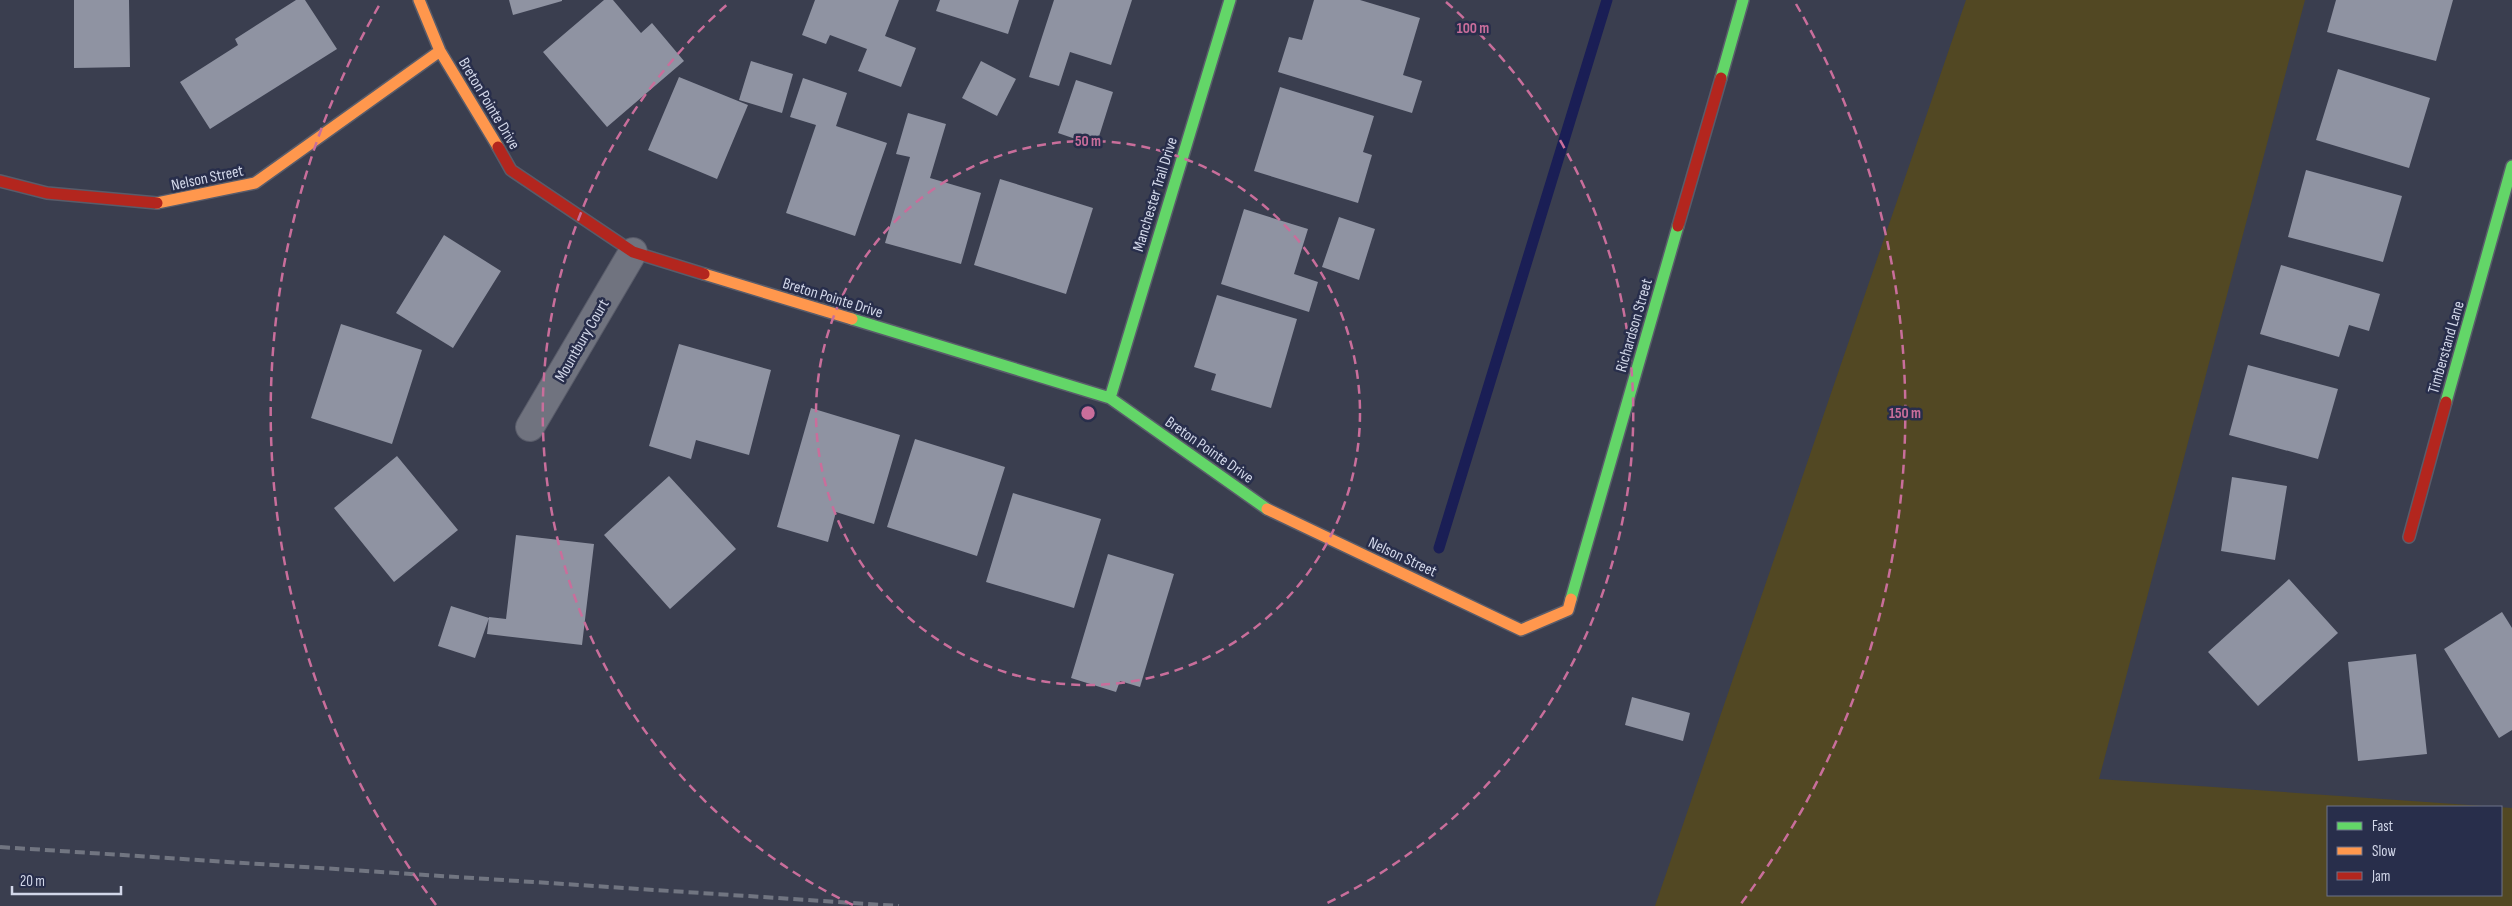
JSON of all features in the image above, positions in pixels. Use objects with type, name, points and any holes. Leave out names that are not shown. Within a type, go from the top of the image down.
[{"type":"street","name":"Breton Pointe Drive","points":[[418,0],[440,50],[510,170],[633,252],[1110,398],[1270,512]]},
{"type":"street","name":"Manchester Trail Drive","points":[[1110,398],[1230,0]]},
{"type":"street","name":"Richardson Street","points":[[1521,630],[1568,610],[1743,0]]},
{"type":"street","name":"Nelson Street","points":[[0,181],[46,193],[159,203],[255,183],[440,50]]},
{"type":"street","name":"Timberstand Lane","points":[[2409,537],[2512,166]]},
{"type":"street","name":"Mountbury Court","points":[[530,427],[633,252]]},
{"type":"street","name":"Nelson Street","points":[[1270,512],[1521,630]]},
{"type":"shaded area","points":[[1966,0],[2305,0],[2099,779],[2484,806],[2327,806],[2327,896],[2502,896],[2502,807],[2512,808],[2512,906],[1655,906]]},
{"type":"building","points":[[74,0],[129,0],[130,67],[74,68]]},
{"type":"building","points":[[296,0],[305,0],[337,49],[210,129],[180,82],[238,45],[235,39]]},
{"type":"building","points":[[509,0],[562,0],[562,1],[513,15]]},
{"type":"building","points":[[604,0],[613,0],[641,33],[652,23],[684,61],[607,127],[543,52]]},
{"type":"building","points":[[815,0],[899,0],[885,36],[916,48],[901,87],[858,71],[867,49],[830,35],[826,44],[802,35]]},
{"type":"building","points":[[940,0],[1019,0],[1008,34],[936,11]]},
{"type":"building","points":[[1054,0],[1132,0],[1111,65],[1070,52],[1059,86],[1029,77]]},
{"type":"building","points":[[1314,0],[1360,0],[1420,18],[1403,75],[1422,81],[1412,113],[1278,72],[1289,37],[1302,40]]},
{"type":"building","points":[[2336,0],[2453,0],[2436,61],[2327,32]]},
{"type":"building","points":[[751,61],[793,74],[782,113],[739,100]]},
{"type":"building","points":[[981,61],[1016,79],[997,116],[962,98]]},
{"type":"building","points":[[2338,69],[2430,98],[2409,168],[2316,140]]},
{"type":"building","points":[[679,77],[748,105],[717,179],[648,150]]},
{"type":"building","points":[[803,78],[847,93],[836,126],[887,143],[855,236],[786,213],[816,125],[790,117]]},
{"type":"building","points":[[1076,80],[1113,92],[1096,146],[1058,133]]},
{"type":"building","points":[[1280,87],[1374,116],[1363,152],[1372,155],[1358,203],[1254,171]]},
{"type":"building","points":[[908,113],[946,124],[930,178],[981,193],[961,264],[885,243],[910,157],[896,154]]},
{"type":"building","points":[[2306,170],[2402,196],[2383,262],[2288,237]]},
{"type":"building","points":[[1000,179],[1093,208],[1066,294],[974,265]]},
{"type":"building","points":[[1244,209],[1308,229],[1294,274],[1318,282],[1309,312],[1221,284]]},
{"type":"building","points":[[1339,217],[1375,229],[1359,280],[1322,267]]},
{"type":"building","points":[[444,235],[501,271],[453,348],[396,313]]},
{"type":"building","points":[[2281,265],[2380,294],[2369,331],[2349,325],[2339,357],[2260,334]]},
{"type":"building","points":[[1217,295],[1297,319],[1271,408],[1211,390],[1216,374],[1194,367]]},
{"type":"building","points":[[341,324],[422,350],[392,444],[311,418]]},
{"type":"building","points":[[679,344],[771,370],[749,455],[696,440],[691,459],[649,446]]},
{"type":"building","points":[[2248,365],[2338,389],[2318,459],[2229,435]]},
{"type":"building","points":[[811,408],[900,435],[874,524],[836,512],[828,542],[777,527]]},
{"type":"building","points":[[915,439],[1005,467],[977,556],[887,527]]},
{"type":"building","points":[[397,456],[458,530],[394,582],[334,508]]},
{"type":"building","points":[[669,476],[736,549],[670,609],[604,535]]},
{"type":"building","points":[[2232,477],[2287,486],[2275,560],[2221,551]]},
{"type":"building","points":[[1013,493],[1101,519],[1074,608],[986,582]]},
{"type":"building","points":[[516,535],[594,544],[582,645],[487,634],[489,617],[506,619]]},
{"type":"building","points":[[1108,554],[1174,574],[1140,687],[1120,681],[1116,692],[1071,678]]},
{"type":"building","points":[[2289,579],[2338,633],[2258,706],[2208,652]]},
{"type":"building","points":[[451,606],[489,618],[475,658],[438,646]]},
{"type":"building","points":[[2502,612],[2512,628],[2512,730],[2499,738],[2444,649]]},
{"type":"building","points":[[2416,654],[2427,754],[2358,761],[2348,662]]},
{"type":"building","points":[[1632,697],[1690,713],[1683,741],[1625,725]]},
{"type":"waterway","points":[[1439,548],[1607,0]]},
{"type":"railway","points":[[0,847],[899,906]]},
{"type":"traffic: fast","points":[[1110,398],[1230,0]]},
{"type":"traffic: fast","points":[[1721,78],[1743,0]]},
{"type":"traffic: fast","points":[[2446,402],[2512,166]]},
{"type":"traffic: fast","points":[[1571,599],[1678,226]]},
{"type":"traffic: fast","points":[[852,319],[1110,398],[1267,509]]},
{"type":"traffic: slow","points":[[419,0],[440,51],[498,147]]},
{"type":"traffic: slow","points":[[157,203],[255,183],[440,51]]},
{"type":"traffic: slow","points":[[704,274],[852,319]]},
{"type":"traffic: slow","points":[[1267,509],[1521,630],[1568,610],[1571,599]]},
{"type":"traffic: jam","points":[[1678,226],[1721,78]]},
{"type":"traffic: jam","points":[[498,147],[511,170],[633,252],[704,274]]},
{"type":"traffic: jam","points":[[0,181],[47,193],[157,203]]},
{"type":"traffic: jam","points":[[2409,537],[2446,402]]}]
